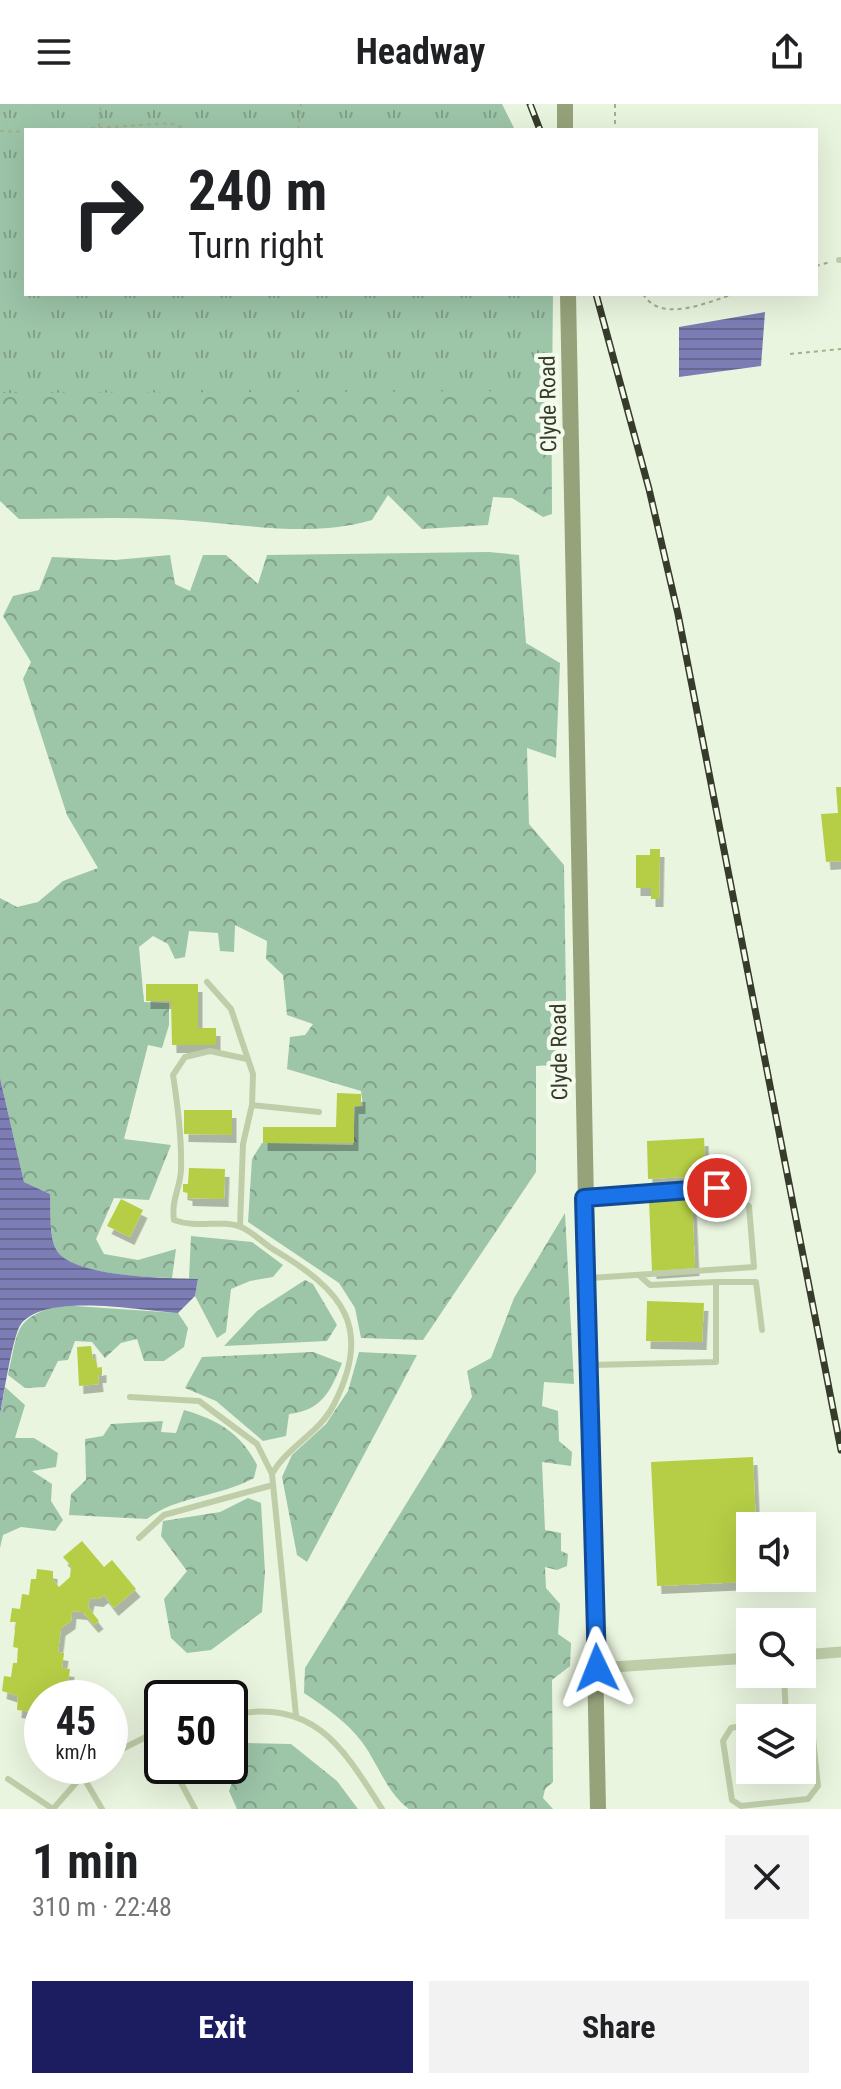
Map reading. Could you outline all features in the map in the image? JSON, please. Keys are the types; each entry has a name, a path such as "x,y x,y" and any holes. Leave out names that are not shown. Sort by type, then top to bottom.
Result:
{"main road":[{"path":"565,104 565,128"},
{"name":"Clyde Road","path":"568,296 598,1809"}],"street":[{"path":"816,1654 841,1652"},
{"path":"597,1668 736,1659"}],"lane":[{"path":"207,982 231,1009 253,1074 252,1105 243,1144 240,1226"},
{"path":"247,1059 210,1051 185,1057 173,1075 181,1137 181,1175 171,1203 174,1220 189,1226 240,1226 321,1279 338,1298 348,1321 350,1350 344,1382 331,1410 282,1455 272,1474"},
{"path":"252,1105 319,1112"},
{"path":"584,1198 717,1188 749,1206 754,1267 586,1278"},
{"path":"640,1276 650,1285 756,1282 762,1330"},
{"path":"589,1365 716,1362 716,1282"},
{"path":"130,1397 199,1401 257,1444 272,1474 296,1715"},
{"path":"139,1538 164,1515 273,1485"},
{"path":"248,1711 259,1709 296,1715 343,1749 382,1809"},
{"path":"736,1727 731,1728 723,1741 732,1800 741,1806 808,1799 818,1786 816,1767"},
{"path":"8,1779 53,1809 74,1784"},
{"path":"87,1784 102,1809"},
{"path":"182,1784 195,1809"}],"path":[{"path":"101,104 99,128 170,123 184,128"},
{"path":"298,128 301,104"},
{"path":"615,104 615,128"},
{"path":"0,131 24,132"},
{"path":"818,266 840,260"},
{"path":"645,296 653,306 671,310 726,296"},
{"path":"790,354 841,349"}],"green space":[{"path":"0,104 24,128 24,296 551,318 552,514 543,517 512,498 493,497 488,525 422,529 388,495 372,520 321,529 294,529 144,518 19,519 0,501"},
{"path":"0,104 502,104 514,128 24,128 24,296 553,296 552,391 0,393"},
{"path":"489,552 519,555 526,643 560,663 556,758 527,748 529,824 564,865 567,1064 536,1066 536,1172 423,1340 361,1338 355,1308 339,1283 248,1222 252,1159 262,1143 353,1145 355,1107 363,1106 361,1091 287,1069 290,1037 305,1035 313,1024 287,1015 283,975 266,959 267,941 235,925 234,952 220,951 218,933 189,931 185,957 175,959 168,944 153,936 139,947 144,1002 169,1003 169,1025 162,1048 148,1045 124,1139 171,1145 149,1200 114,1198 96,1239 104,1254 138,1260 176,1249 172,1278 93,1270 65,1259 57,1251 53,1238 50,1194 24,1182 0,1078 0,898 17,907 38,902 63,881 98,868 67,815 23,679 31,662 3,616 13,596 39,590 52,557 115,560 170,555 175,584 190,591 203,555 226,555 258,584 267,555"},
{"path":"565,1213 574,1384 544,1382 542,1406 558,1411 559,1441 572,1452 571,1466 542,1462 545,1530 561,1533 561,1551 568,1554 567,1566 557,1570 545,1567 546,1588 560,1604 558,1634 571,1643 570,1666 552,1680 553,1782 545,1789 543,1798 553,1809 409,1809 394,1795 356,1734 304,1693 305,1668 472,1397 467,1371 491,1358 514,1298"},
{"path":"191,1236 252,1242 283,1265 273,1277 250,1281 231,1289 226,1332 217,1338 195,1296 198,1279 189,1279"},
{"path":"305,1280 313,1284 337,1325 327,1341 224,1346 257,1311"},
{"path":"60,1305 178,1313 188,1328 184,1347 164,1361 144,1361 137,1339 121,1343 105,1358 92,1342 75,1341 68,1360 58,1361 45,1387 25,1388 8,1375 20,1329 33,1316"},
{"path":"313,1352 342,1363 334,1382 317,1404 289,1414 286,1436 263,1441 216,1401 185,1388 202,1357"},
{"path":"359,1352 417,1355 307,1562 297,1555 282,1477 292,1455 326,1424 348,1391"},
{"path":"5,1387 25,1405 15,1438 34,1438 58,1453 56,1467 32,1471 52,1484 51,1501 63,1520 55,1531 21,1527 3,1535 0,1548 0,1415"},
{"path":"184,1410 218,1423 236,1436 257,1465 254,1478 171,1506 147,1519 69,1515 71,1494 86,1480 85,1439 103,1436 111,1424 163,1421 161,1432 176,1433"},
{"path":"248,1498 261,1503 265,1572 262,1612 211,1650 187,1653 171,1638 164,1599 187,1571 161,1536 163,1521 220,1512"},
{"path":"248,1743 291,1744 337,1781 358,1809 237,1809 229,1791 231,1784 248,1784"}],"water":[{"path":"765,312 761,366 679,377 679,327"},
{"path":"0,1078 24,1182 50,1194 52,1237 56,1249 65,1259 100,1271 144,1277 198,1279 195,1296 178,1313 72,1306 34,1314 18,1330 0,1415"}],"building":[{"path":"836,787 841,787 841,861 826,862 821,814 838,813"},
{"path":"650,849 660,849 659,899 651,899 651,888 636,888 636,855 650,855"},
{"path":"146,984 198,984 198,1028 216,1028 216,1045 172,1045 171,1001 146,1001"},
{"path":"337,1093 361,1094 361,1106 354,1106 354,1143 263,1143 263,1127 336,1127"},
{"path":"184,1110 232,1110 232,1135 184,1134"},
{"path":"704,1138 706,1176 648,1179 647,1141"},
{"path":"189,1168 225,1169 224,1199 188,1198 188,1193 183,1192 183,1184 188,1184"},
{"path":"692,1198 695,1268 652,1271 649,1201"},
{"path":"121,1199 143,1210 130,1237 107,1226"},
{"path":"647,1301 704,1303 702,1342 646,1341"},
{"path":"91,1346 93,1360 96,1359 97,1368 102,1367 102,1375 98,1375 99,1384 79,1386 77,1347"},
{"path":"753,1457 755,1512 736,1512 736,1582 657,1586 651,1462"},
{"path":"82,1541 104,1567 112,1560 136,1589 114,1608 104,1595 99,1599 90,1598 88,1607 99,1621 94,1625 83,1612 72,1611 71,1621 61,1628 58,1652 64,1653 62,1668 70,1669 69,1680 24,1680 24,1711 17,1710 18,1696 2,1691 4,1676 11,1677 13,1663 17,1663 18,1648 13,1647 16,1622 10,1622 12,1608 20,1609 22,1594 29,1595 31,1579 36,1579 37,1569 53,1571 53,1580 59,1587 70,1577 71,1566 63,1557"}],"railway":[{"path":"530,104 539,128"},
{"path":"597,296 649,489 678,614 841,1450"}],"route":[{"path":"597,1668 584,1198 717,1188"}]}
